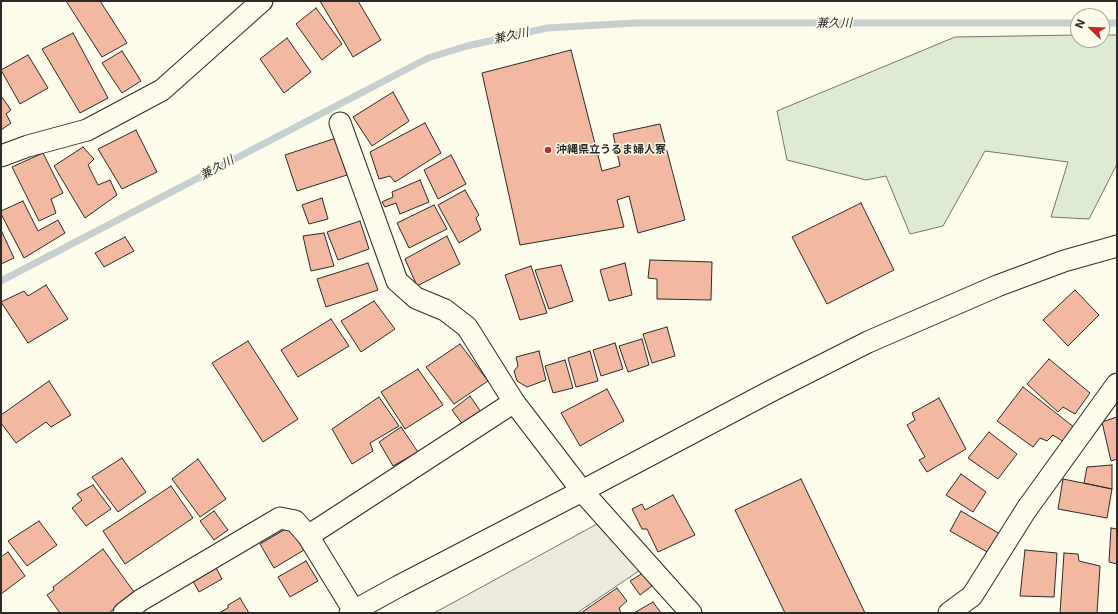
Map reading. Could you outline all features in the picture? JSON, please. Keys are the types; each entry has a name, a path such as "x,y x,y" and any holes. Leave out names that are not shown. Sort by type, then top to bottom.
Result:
{"street":[{"path":"1,156 28,146 87,130 162,90 262,1"},
{"path":"340,123 397,282 416,298 445,310 467,327 514,402 582,491 691,613"},
{"path":"124,613 141,600 280,518 295,521 308,536 352,612 773,390 868,342 997,286 1064,261 1117,246"},
{"path":"949,613 972,596 1026,510 1117,384"},
{"path":"308,536 514,402"}],"green space":[{"path":"1070,35 1070,48 1110,48 1110,35 1117,35 1117,164 1089,219 1051,217 1068,162 985,151 943,226 910,234 886,176 866,180 787,160 777,111 955,37"}],"shaded area":[{"path":"597,524 640,570 577,613 434,613"}],"building":[{"path":"66,1 100,1 127,43 102,57"},
{"path":"320,1 358,1 381,40 353,57"},
{"path":"316,8 342,44 322,60 296,24"},
{"path":"73,33 108,98 80,113 42,49"},
{"path":"287,38 311,72 284,93 260,59"},
{"name":"沖縄県立うるま婦人寮","path":"571,50 602,171 620,166 613,134 660,124 685,220 638,233 629,196 617,200 624,227 520,245 482,73"},
{"path":"122,51 141,81 122,93 102,63"},
{"path":"28,55 48,88 20,104 1,70"},
{"path":"393,92 409,121 372,146 353,117"},
{"path":"1,96 11,110 6,114 11,123 1,130"},
{"path":"425,123 441,153 395,182 390,176 379,179 370,152"},
{"path":"136,130 157,172 122,189 98,149"},
{"path":"336,138 347,175 297,191 285,155"},
{"path":"83,147 94,159 88,165 98,185 110,180 117,195 85,218 54,166"},
{"path":"43,153 63,193 51,199 56,213 39,221 12,167"},
{"path":"451,155 466,184 438,199 424,170"},
{"path":"420,180 429,202 400,214 396,203 385,207 382,202 393,197 392,192"},
{"path":"465,190 479,215 476,218 481,230 459,243 438,205"},
{"path":"322,198 328,219 309,224 302,205"},
{"path":"23,201 38,231 58,220 65,233 24,258 1,214 1,211"},
{"path":"861,203 894,270 827,304 792,237"},
{"path":"434,205 447,229 409,248 397,223"},
{"path":"360,221 369,249 338,260 327,232"},
{"path":"1,230 14,258 1,264"},
{"path":"324,233 334,266 311,271 303,236"},
{"path":"447,236 460,264 417,286 405,259"},
{"path":"125,237 134,251 104,267 95,253"},
{"path":"650,260 712,262 711,300 657,299 657,279 648,278"},
{"path":"368,263 378,290 326,307 317,279"},
{"path":"625,263 632,295 609,301 600,270"},
{"path":"561,265 573,301 549,309 535,270"},
{"path":"531,266 547,313 520,320 505,275"},
{"path":"46,285 68,319 28,343 1,302 24,291 28,296"},
{"path":"1075,290 1099,315 1068,346 1043,320"},
{"path":"374,301 395,329 361,352 341,321"},
{"path":"331,319 349,346 298,377 281,350"},
{"path":"667,327 675,356 652,363 643,334"},
{"path":"642,339 649,365 628,372 619,346"},
{"path":"248,341 298,419 263,442 212,363"},
{"path":"615,343 623,369 601,376 593,350"},
{"path":"460,344 488,381 454,404 426,367"},
{"path":"539,351 546,380 527,387 517,381 514,371 518,366 516,357"},
{"path":"590,351 598,381 576,387 568,358"},
{"path":"1049,359 1090,393 1075,414 1063,407 1058,412 1027,384"},
{"path":"565,360 573,388 553,393 545,366"},
{"path":"418,369 443,405 405,429 381,392"},
{"path":"49,381 71,415 51,427 46,422 16,443 1,423 1,415"},
{"path":"1023,387 1075,428 1064,442 1053,435 1047,441 1040,438 1033,447 997,421"},
{"path":"607,389 624,421 580,446 561,413"},
{"path":"470,396 481,412 463,425 452,410"},
{"path":"379,397 399,426 370,443 373,451 352,464 332,429"},
{"path":"939,398 966,449 927,472 919,460 925,457 907,425 915,420 912,413"},
{"path":"1117,417 1117,459 1111,461 1102,422"},
{"path":"401,427 418,452 393,466 379,442"},
{"path":"989,432 1017,454 998,479 968,458"},
{"path":"122,458 146,492 118,512 92,477"},
{"path":"198,459 226,499 200,517 172,479"},
{"path":"1112,465 1112,489 1084,483 1087,467"},
{"path":"961,474 986,492 973,512 946,495"},
{"path":"801,479 865,613 785,613 735,510"},
{"path":"1063,479 1112,489 1107,518 1058,509"},
{"path":"93,485 111,509 86,526 72,508 82,500 77,494"},
{"path":"171,486 193,518 125,564 103,531"},
{"path":"673,495 695,535 658,552 647,529 642,529 632,509 642,504 645,510"},
{"path":"214,511 228,530 214,540 200,521"},
{"path":"961,511 1000,534 989,553 950,531"},
{"path":"39,521 57,545 27,566 8,541"},
{"path":"289,527 304,550 274,568 260,544"},
{"path":"1111,528 1117,529 1117,564 1109,562"},
{"path":"103,549 134,592 109,613 60,613 47,595 54,590 53,587"},
{"path":"1025,550 1057,553 1054,597 1020,596"},
{"path":"8,552 25,576 1,594 1,557"},
{"path":"1064,553 1078,554 1079,561 1100,566 1097,613 1060,613"},
{"path":"212,560 222,579 199,592 189,574"},
{"path":"306,561 318,581 290,597 278,577"},
{"path":"643,573 652,586 640,595 630,581"},
{"path":"617,588 627,601 619,608 621,613 581,613"},
{"path":"240,598 249,613 219,613 228,608 228,605"},
{"path":"653,602 661,613 634,613"}],"waterway":[{"name":"兼久川","path":"1,281 428,58 467,46 547,28 635,23 1070,23"},
{"name":"兼久川","path":"1110,23 1117,23"}],"place":[{"name":"沖縄県立うるま婦人寮","path":"548,150"}]}
